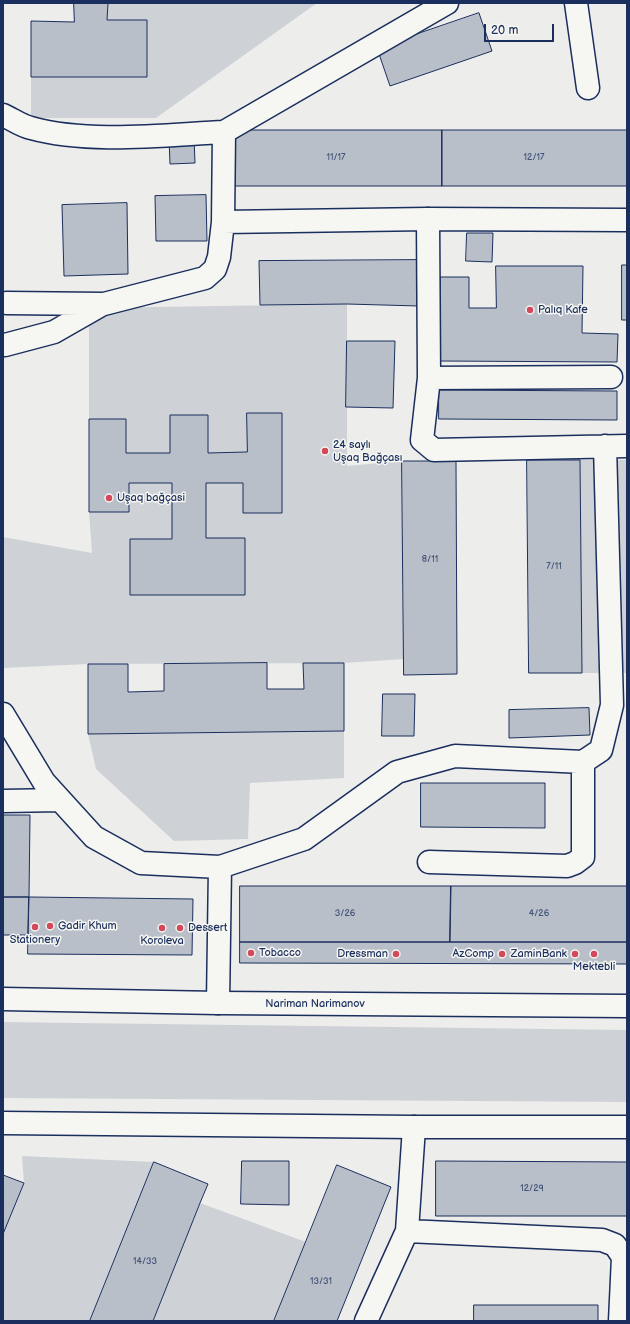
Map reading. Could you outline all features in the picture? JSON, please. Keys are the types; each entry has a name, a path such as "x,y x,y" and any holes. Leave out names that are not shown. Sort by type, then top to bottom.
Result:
{"main road":[{"path":"3,115 29,128 74,136 125,136 224,132 447,3"},
{"path":"576,3 588,88"},
{"path":"5,345 54,332 104,304 205,278 215,269 219,258 223,222 224,132"},
{"path":"223,222 428,219 627,220"},
{"path":"428,219 429,378 422,440 434,450 627,446"},
{"path":"6,303 104,304"},
{"path":"429,378 611,377"},
{"path":"3,714 44,782 94,837 141,863 220,867 304,839 397,772 455,756 583,762 601,750 612,705 605,446"},
{"path":"429,862 567,866 575,863 583,857 583,762"},
{"path":"3,801 60,800"},
{"path":"218,1003 220,867"},
{"name":"Nariman Narimanov","path":"3,999 218,1003 627,1006"},
{"path":"3,1123 414,1127 627,1127"},
{"path":"366,1321 406,1231 414,1127"},
{"path":"406,1231 602,1240 615,1244 623,1257 620,1321"}],"shaded area":[{"path":"108,3 317,3 156,118 31,118 31,77 147,77 147,21 107,20"},
{"path":"347,304 347,466 402,461 404,659 344,663 88,664 3,668 3,537 92,553 89,512 129,483 172,483 172,539 130,539 130,595 245,595 245,538 206,538 206,483 243,483 243,513 282,513 282,413 247,413 247,452 208,453 208,416 170,453 126,453 126,419 89,419 89,308"},
{"path":"580,460 627,460 627,673 582,673"},
{"path":"344,731 344,778 250,783 248,839 174,841 96,769 88,734"},
{"path":"3,1022 627,1030 627,1102 3,1098"},
{"path":"22,1156 154,1162 90,1321 3,1321 3,1234 24,1183"},
{"path":"200,1203 306,1242 274,1321 153,1321"}],"building":[{"path":"74,3 108,3 107,20 147,20 147,77 31,77 31,21 74,22"},
{"path":"479,13 492,51 390,86 377,48"},
{"path":"231,130 442,130 442,186 231,186"},
{"path":"442,130 627,130 627,186 442,186"},
{"path":"194,138 195,163 170,164 169,139"},
{"path":"206,195 207,241 156,241 155,196"},
{"path":"127,203 128,274 64,276 62,205"},
{"path":"467,233 493,233 492,262 466,261"},
{"path":"420,260 419,306 347,304 260,305 259,261"},
{"path":"622,265 627,265 627,320 622,320"},
{"path":"496,266 583,266 582,333 618,334 617,362 439,361 440,277 469,277 469,308 496,308"},
{"path":"347,341 395,341 393,408 346,407"},
{"path":"439,390 617,391 617,420 439,419"},
{"name":"Uşaq bağçasi","path":"247,413 282,413 282,513 243,513 243,483 206,483 206,538 245,538 245,595 130,595 130,539 172,539 172,483 129,483 129,512 89,512 89,419 126,419 126,453 170,453 170,415 208,415 208,453 247,452"},
{"path":"527,460 580,460 582,673 529,673"},
{"path":"402,461 456,461 457,674 404,675"},
{"path":"267,663 267,689 304,689 303,663 344,663 344,731 88,734 88,664 128,664 128,692 164,691 164,664"},
{"path":"383,694 415,694 414,736 382,736"},
{"path":"589,708 590,735 509,738 509,710"},
{"path":"421,783 545,783 545,828 421,827"},
{"path":"3,815 30,815 29,897 3,897"},
{"path":"240,886 451,886 450,942 240,942"},
{"path":"451,886 627,886 627,942 450,942"},
{"path":"3,897 29,897 28,935 3,935"},
{"path":"29,897 193,899 192,955 28,954"},
{"path":"240,942 627,942 627,964 240,963"},
{"path":"242,1161 289,1161 289,1205 241,1204"},
{"path":"436,1161 627,1162 627,1216 436,1216"},
{"path":"154,1162 208,1184 153,1321 90,1321"},
{"path":"337,1165 391,1187 337,1321 274,1321"},
{"path":"3,1175 24,1183 3,1234"},
{"path":"474,1305 598,1305 598,1321 474,1321"}],"place":[{"name":"Palıq Kafe","path":"530,310"},
{"name":"24 saylı Uşaq Bağçası","path":"325,451"},
{"name":"Uşaq bağçasi","path":"109,498"},
{"name":"Gadir Khum","path":"50,926"},
{"name":"Stationery","path":"35,927"},
{"name":"Koroleva","path":"162,928"},
{"name":"Dessert","path":"180,928"},
{"name":"Tobacco","path":"251,953"},
{"name":"Dressman","path":"396,954"},
{"name":"AzComp","path":"502,954"},
{"name":"ZaminBank","path":"575,954"},
{"name":"Mektebli","path":"594,954"}]}
